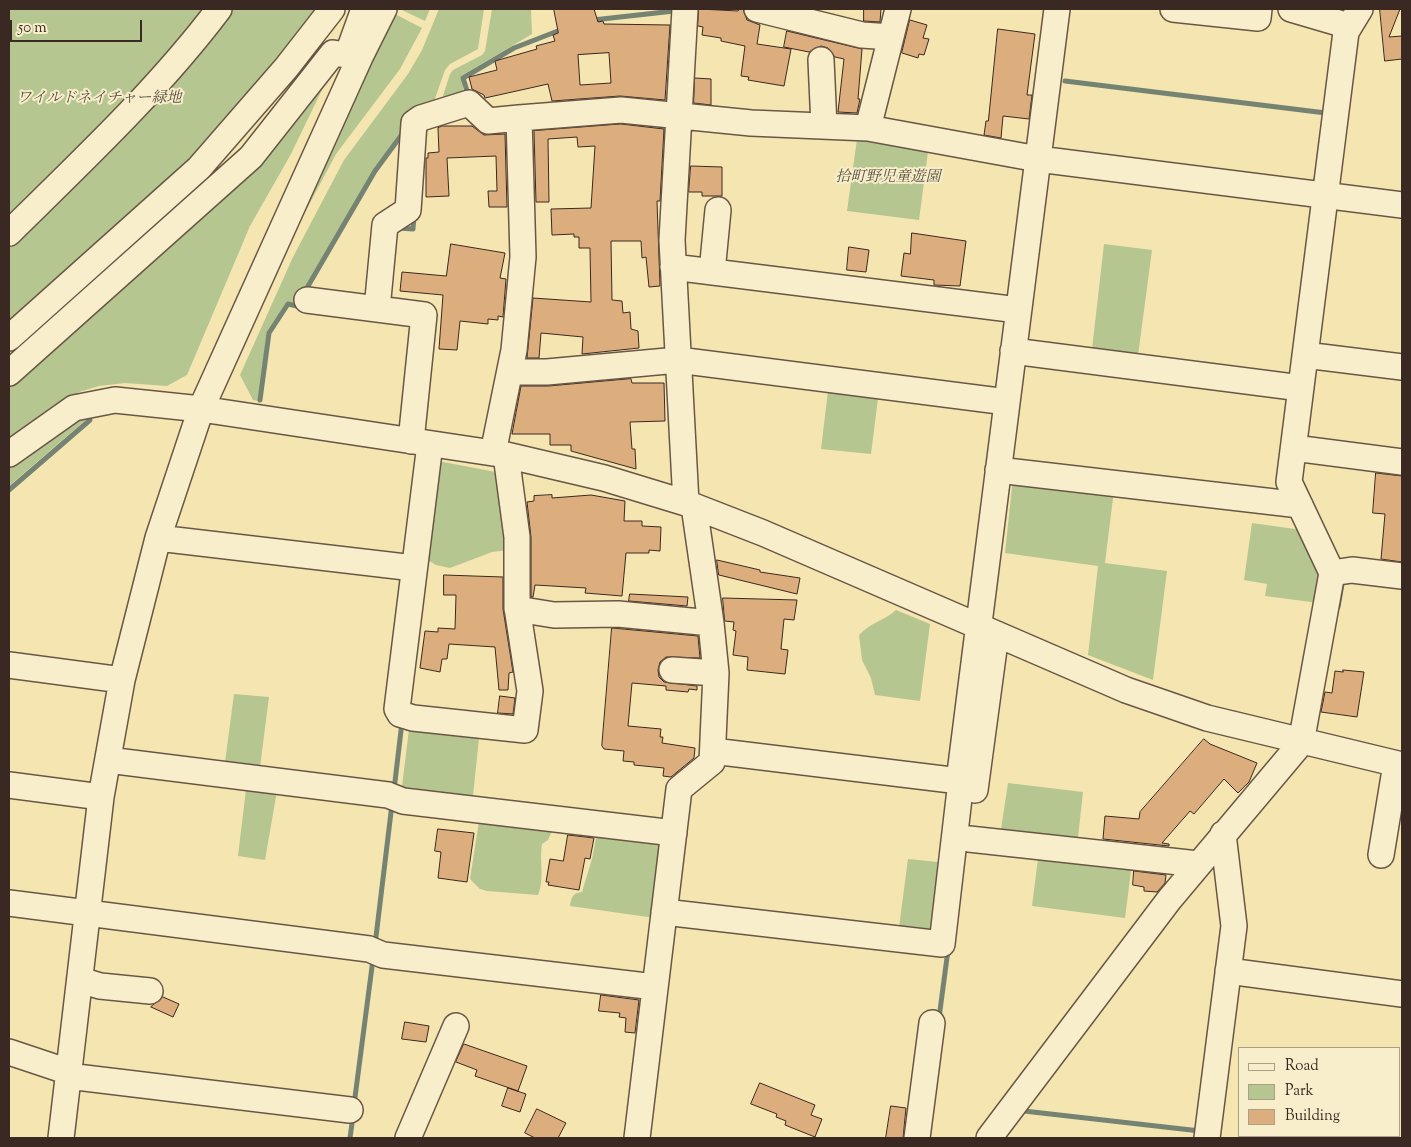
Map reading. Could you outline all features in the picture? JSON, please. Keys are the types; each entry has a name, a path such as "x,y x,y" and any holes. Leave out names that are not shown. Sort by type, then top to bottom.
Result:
{"street":[{"path":"9,233 124,119 195,41 219,9"},
{"path":"9,338 199,168 286,68 332,9"},
{"path":"354,56 364,9"},
{"path":"61,1138 101,797 122,680 158,538 201,409 354,56 384,9"},
{"path":"637,1138 679,789 712,762 713,751 716,673 711,623 690,504 678,360 673,267 672,240 685,9"},
{"path":"756,9 862,35 891,37"},
{"path":"868,128 898,9"},
{"path":"664,912 942,944 987,630 998,470 1057,9"},
{"path":"1173,9 1258,18 1258,9"},
{"path":"989,1138 1198,864 1301,743 1332,573 1289,482 1346,32 1354,17 1291,9"},
{"path":"9,372 251,157 333,52 354,56"},
{"path":"820,60 824,126"},
{"path":"377,309 385,225 408,210 414,124 421,118 469,103 488,120 621,110 750,124 868,128 1038,159 1402,205"},
{"path":"307,300 424,315 414,568 397,709 400,714 413,718 525,730 530,691 517,609 517,537 500,454 514,350 523,257 519,118"},
{"path":"712,272 718,210"},
{"path":"673,267 1018,310"},
{"path":"1013,351 1301,388"},
{"path":"1305,355 1402,367"},
{"path":"510,372 547,372 678,360 1007,402"},
{"path":"9,454 74,408 115,400 142,401 500,454 604,478 690,504 1126,690 1207,718 1301,743 1399,765 1381,855"},
{"path":"1294,448 1402,462"},
{"path":"998,470 1300,505"},
{"path":"158,538 414,568"},
{"path":"1332,573 1352,570 1402,576"},
{"path":"517,609 554,615 618,614 711,623"},
{"path":"9,665 122,680"},
{"path":"672,670 716,673"},
{"path":"713,751 965,782"},
{"path":"108,760 388,795 403,801 674,833"},
{"path":"962,893 969,838 965,782"},
{"path":"9,785 101,797"},
{"path":"1207,1138 1234,926 1223,834"},
{"path":"969,838 1198,864"},
{"path":"9,903 369,949 383,955 655,987"},
{"path":"1228,971 1402,994"},
{"path":"80,980 100,986 150,991"},
{"path":"917,1138 932,1023"},
{"path":"408,1138 456,1026"},
{"path":"9,1052 68,1074 350,1110"}],"green space":[{"name":"ワイルドネイチャー緑地","path":"9,9 327,9 194,167 9,331"},
{"path":"400,9 430,9 425,21"},
{"path":"439,9 484,9 478,49 450,64 445,70 431,110 409,123 374,170 296,303 287,302 267,333 258,401 253,400 240,375 293,257 344,160 408,74 422,50"},
{"path":"492,9 531,9 532,34 461,76 465,97 442,99 453,70 482,55 485,51"},
{"path":"393,13 422,28 400,69 336,154 285,250"},
{"path":"332,69 291,154 250,226 187,375 167,386 125,383 99,386 79,392 9,442 9,387 66,337"},
{"name":"拾町野児童遊園","path":"858,132 929,144 919,220 847,211"},
{"path":"1104,244 1152,250 1137,363 1091,358"},
{"path":"829,383 879,390 871,454 821,449"},
{"path":"96,411 9,486 9,464 57,429"},
{"path":"438,461 501,473 509,550 492,552 450,568 436,565 426,559"},
{"path":"1013,478 1114,490 1105,563 1167,571 1153,680 1088,655 1098,566 1005,553"},
{"path":"1252,523 1302,530 1325,575 1319,603 1265,596 1267,584 1244,580"},
{"path":"896,610 930,624 920,701 875,695 871,678 862,660 859,635 868,627"},
{"path":"234,694 269,697 259,775 224,770"},
{"path":"410,721 480,729 472,805 401,795"},
{"path":"247,781 278,785 265,860 238,856"},
{"path":"1008,783 1083,792 1077,846 1000,836"},
{"path":"480,815 552,831 548,840 542,844 542,876 538,895 487,891 480,889 470,879"},
{"path":"597,833 665,841 655,918 570,906 573,896 576,893 582,892 592,859"},
{"path":"1039,851 1132,863 1125,918 1032,906"},
{"path":"908,859 948,863 938,940 898,935"}],"building":[{"path":"554,9 594,9 598,22 603,21 604,24 670,25 665,100 620,96 552,101 548,84 485,98 484,95 472,89 469,77 497,70 495,61 537,49 536,46 555,41 553,35 558,33","holes":["609,53 611,83 580,85 578,55"]},
{"path":"699,9 738,11 743,9 747,20 760,25 757,44 791,49 784,86 748,80 749,77 741,76 745,46 721,41 721,38 702,35 703,27 698,26"},
{"path":"864,9 881,9 880,22 864,21"},
{"path":"1380,9 1400,9 1389,37 1402,36 1402,59 1385,61"},
{"path":"910,20 927,25 923,38 929,39 924,55 919,54 918,58 902,53"},
{"path":"998,29 1035,34 1027,95 1032,95 1029,119 1003,116 1001,138 984,135 986,121 988,121"},
{"path":"787,31 862,49 858,99 860,99 857,113 838,112 844,59 835,57 828,48 821,46 809,52 784,47"},
{"path":"695,78 711,79 711,105 694,103"},
{"path":"621,124 664,129 660,201 657,201 660,286 649,287 646,257 642,258 641,241 611,241 612,300 622,301 623,313 630,312 631,329 638,331 639,348 582,354 583,337 541,333 539,358 527,358 533,298 591,302 590,248 579,248 579,237 574,237 574,234 552,235 551,209 591,208 595,146 578,147 577,137 548,139 549,202 536,202 534,131"},
{"path":"443,126 472,126 484,135 505,134 507,207 489,207 488,191 497,191 496,156 447,158 449,196 426,197 426,158 428,158 428,153 439,152 438,128"},
{"path":"691,166 722,167 722,196 702,196 702,192 689,192"},
{"path":"912,233 966,241 960,286 934,285 934,280 901,276 904,253 910,254"},
{"path":"451,244 505,253 500,278 506,279 503,317 498,316 498,320 488,319 488,324 460,321 457,350 439,349 443,295 400,291 402,272 446,276"},
{"path":"849,247 869,250 866,272 847,270"},
{"path":"631,379 632,383 664,383 665,421 630,422 632,449 635,449 636,469 571,451 571,445 550,445 550,434 512,434 521,386 548,386"},
{"path":"1376,473 1402,476 1402,562 1381,559 1385,514 1373,513"},
{"path":"552,495 552,498 591,495 625,501 624,521 642,521 642,526 661,527 660,551 649,550 649,553 626,553 622,596 585,593 586,588 535,585 533,597 531,597 531,537 527,502 534,501 534,496"},
{"path":"717,560 760,570 760,572 800,578 797,594 719,575"},
{"path":"444,575 503,577 503,609 513,672 509,673 508,690 499,690 495,647 449,644 447,659 442,659 440,672 420,668 425,631 438,632 438,628 455,629 456,595 444,595"},
{"path":"630,594 688,597 687,606 629,601"},
{"path":"723,598 797,600 794,620 784,619 781,649 788,650 785,674 747,670 748,657 733,655 736,631 733,630 734,622 725,621"},
{"path":"612,628 698,636 700,658 666,657 660,662 658,670 659,677 664,682 697,686 697,690 689,689 688,692 666,690 666,686 632,683 628,726 661,729 660,737 663,737 662,743 695,748 694,758 671,777 663,776 664,768 634,765 634,762 623,761 624,751 604,749 602,746"},
{"path":"1343,670 1364,672 1357,717 1321,712 1325,692 1332,693 1335,671 1343,672"},
{"path":"500,696 515,698 513,714 498,713"},
{"path":"1204,739 1210,744 1257,763 1249,782 1238,793 1224,779 1194,814 1190,811 1162,843 1169,844 1169,846 1103,839 1105,816 1139,819 1140,812"},
{"path":"438,829 474,833 467,882 438,878 441,852 435,851"},
{"path":"568,835 594,838 590,859 585,858 579,890 548,885 549,882 546,882 550,859 563,861"},
{"path":"1134,871 1166,875 1165,883 1157,892 1144,891 1144,887 1133,885"},
{"path":"601,995 639,1000 635,1033 625,1032 626,1018 619,1017 620,1013 599,1011"},
{"path":"163,997 179,1004 173,1017 151,1007"},
{"path":"405,1022 429,1026 426,1042 402,1039"},
{"path":"464,1044 527,1066 518,1091 475,1076 477,1070 456,1062"},
{"path":"760,1083 815,1105 811,1115 822,1119 815,1137 785,1125 786,1121 776,1117 777,1114 751,1104"},
{"path":"508,1088 526,1094 520,1112 502,1106"},
{"path":"891,1106 906,1108 903,1138 886,1138"},
{"path":"537,1109 566,1123 558,1138 535,1138 525,1133"}],"waterway":[{"path":"593,20 674,11"},
{"path":"469,97 463,78 514,48 563,29"},
{"path":"1065,81 1326,113"},
{"path":"304,293 375,171 403,133"},
{"path":"397,228 413,229 414,215"},
{"path":"260,400 269,333 288,304 297,306 300,301"},
{"path":"9,490 90,420"},
{"path":"1338,607 1343,578"},
{"path":"394,790 402,722"},
{"path":"375,945 392,804"},
{"path":"939,1018 948,950"},
{"path":"354,1105 373,959"},
{"path":"1024,1111 1200,1131"},
{"path":"350,1138 353,1116"}]}
